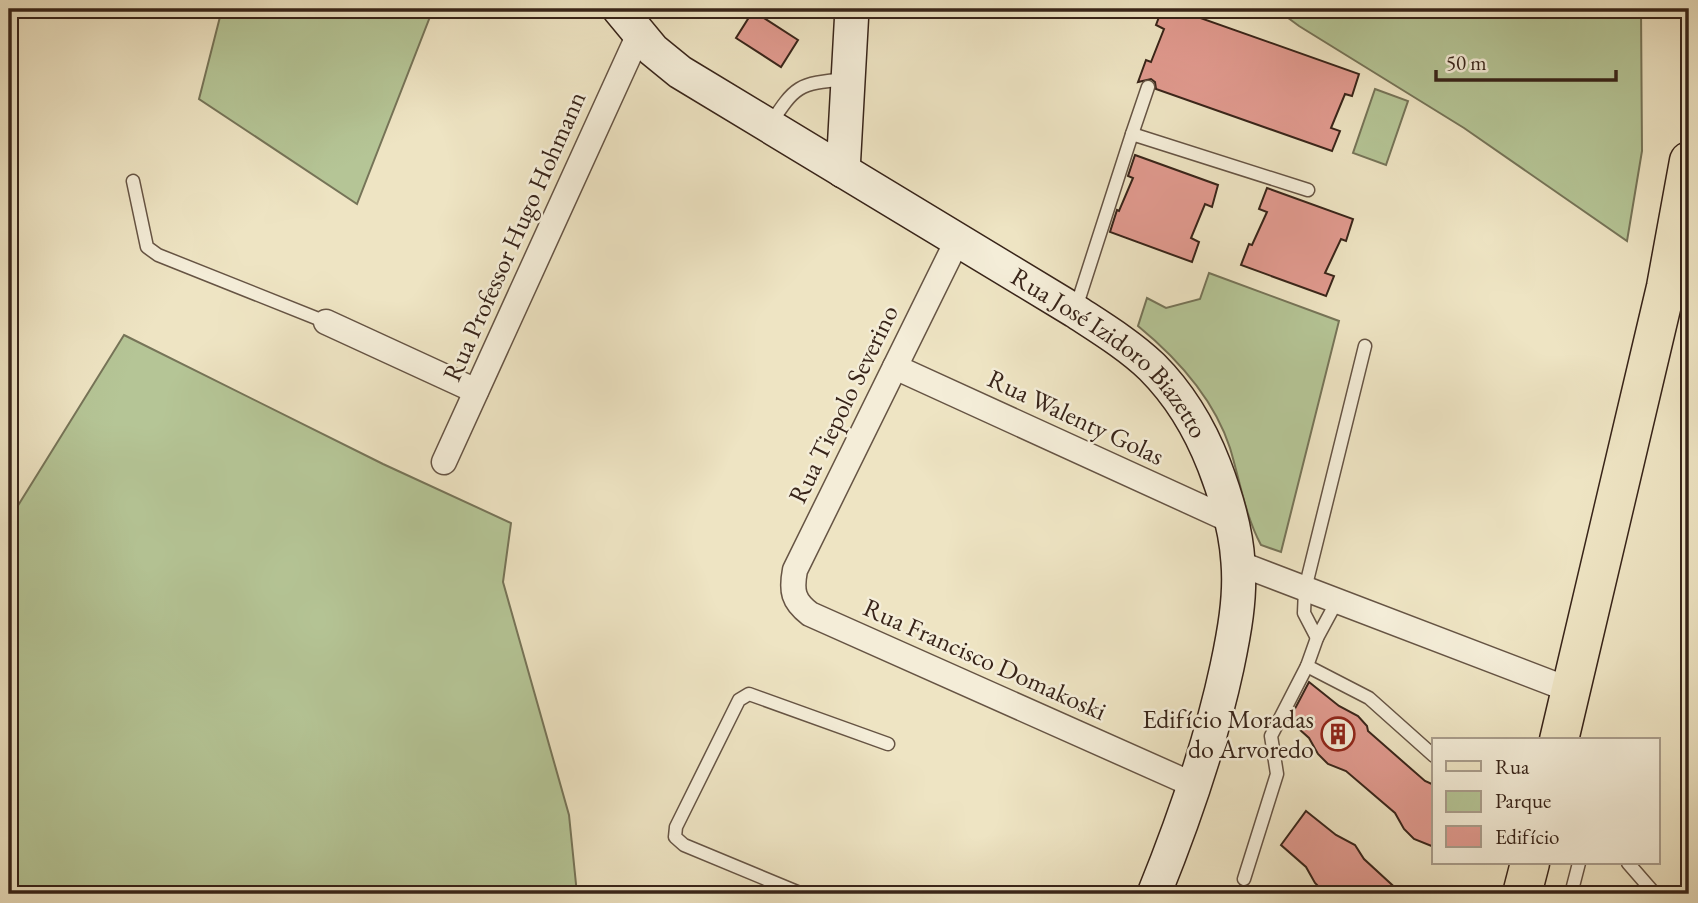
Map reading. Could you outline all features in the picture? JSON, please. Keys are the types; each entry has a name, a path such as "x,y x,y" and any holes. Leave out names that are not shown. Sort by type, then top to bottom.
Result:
{"main road":[{"path":"1559,738 1677,289 1689,161"}],"street":[{"name":"Rua José Izidoro Biazetto","path":"618,9 653,50 674,68 1075,311 1125,345 1152,368 1181,402 1204,440 1232,521 1238,563 1237,606 1230,652 1210,741 1196,786 1154,894"},
{"path":"843,172 852,9"},
{"name":"Rua Professor Hugo Hohmann","path":"444,462 639,34"},
{"name":"Rua Tiepolo Severino","path":"793,596 795,570 957,241"},
{"path":"326,322 476,391"},
{"name":"Rua Walenty Golas","path":"895,367 1232,521"},
{"path":"1238,563 1570,690"},
{"name":"Rua Francisco Domakoski","path":"793,596 800,607 810,614 1196,786"}],"lane":[{"path":"769,127 789,97 808,83 849,79"},
{"path":"1075,311 1148,87"},
{"path":"1132,134 1308,190"},
{"path":"133,181 147,247 158,255 326,322"},
{"path":"1317,638 1304,613 1305,589 1365,346"},
{"path":"1244,879 1278,774 1271,736 1337,601"},
{"path":"1307,666 1369,698 1432,754"},
{"path":"802,894 684,845 675,837 676,827 739,701 749,694 888,744"},
{"path":"1571,894 1579,864"},
{"path":"1629,864 1655,894"}],"green space":[{"path":"222,9 433,9 357,204 199,99"},
{"path":"1276,9 1641,9 1642,151 1627,241 1464,128"},
{"path":"1375,89 1408,101 1386,165 1353,153"},
{"path":"1209,273 1339,321 1281,552 1261,545 1255,534 1230,448 1204,396 1167,352 1138,326 1147,298 1166,308 1200,299"},
{"path":"124,335 383,464 511,523 503,582 569,815 577,894 9,894 9,520"}],"building":[{"path":"1162,9 1175,9 1359,74 1352,96 1345,94 1331,128 1340,131 1332,151 1156,89 1155,82 1151,79 1138,82 1146,60 1151,62 1164,29 1156,25"},
{"path":"753,11 798,40 781,67 736,38"},
{"path":"1135,155 1218,185 1212,207 1205,204 1191,238 1199,242 1192,262 1110,232 1117,210 1119,211 1133,178 1128,176"},
{"path":"1267,188 1353,219 1346,241 1341,239 1325,273 1334,276 1326,296 1241,265 1267,212 1259,209"},
{"name":"Edifício Moradas do Arvoredo","path":"1309,682 1339,706 1358,716 1368,731 1432,784 1432,846 1414,839 1404,829 1395,813 1346,771 1328,764 1318,754 1309,738 1289,720"},
{"name":"Edifício Moradas do Arvoredo","path":"1306,811 1336,835 1355,845 1364,859 1402,894 1325,893 1315,883 1306,867 1281,845"}],"place":[{"name":"Edifício Moradas do Arvoredo","path":"1338,734"}]}
